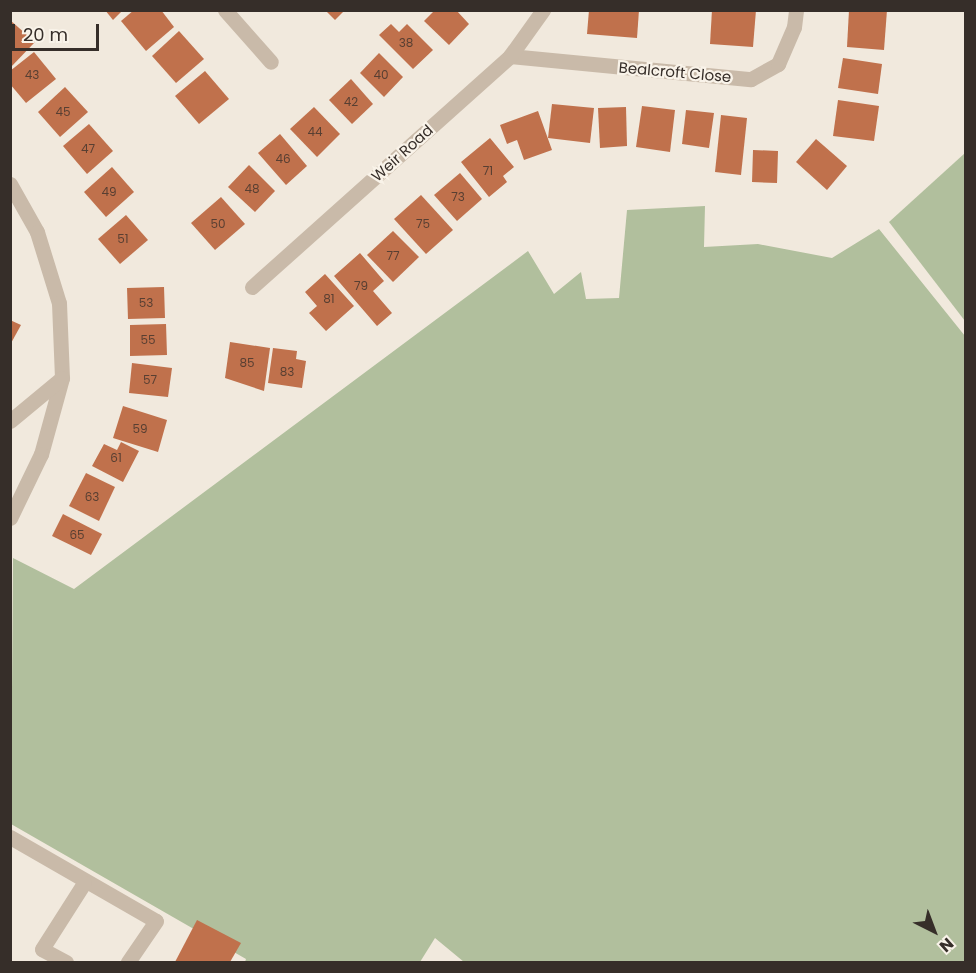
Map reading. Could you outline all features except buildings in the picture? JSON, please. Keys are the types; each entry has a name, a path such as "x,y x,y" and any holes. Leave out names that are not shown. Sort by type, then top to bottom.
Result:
{"street":[{"path":"225,10 271,62"},
{"name":"Weir Road","path":"252,287 510,56 543,10"},
{"name":"Bealcroft Close","path":"510,56 751,79 778,64 794,27 795,10"},
{"path":"10,184 37,232 59,303 62,378 41,454 10,518"},
{"path":"10,421 62,378"},
{"path":"10,837 84,882 156,921 128,963"},
{"path":"66,963 42,949 84,882"}],"green space":[{"path":"965,153 965,321 889,222"},
{"path":"705,206 704,247 758,244 832,258 879,229 965,336 965,962 464,962 435,938 420,962 245,962 246,959 11,824 13,558 74,589 528,251 554,294 581,272 586,299 619,298 627,210"}]}
